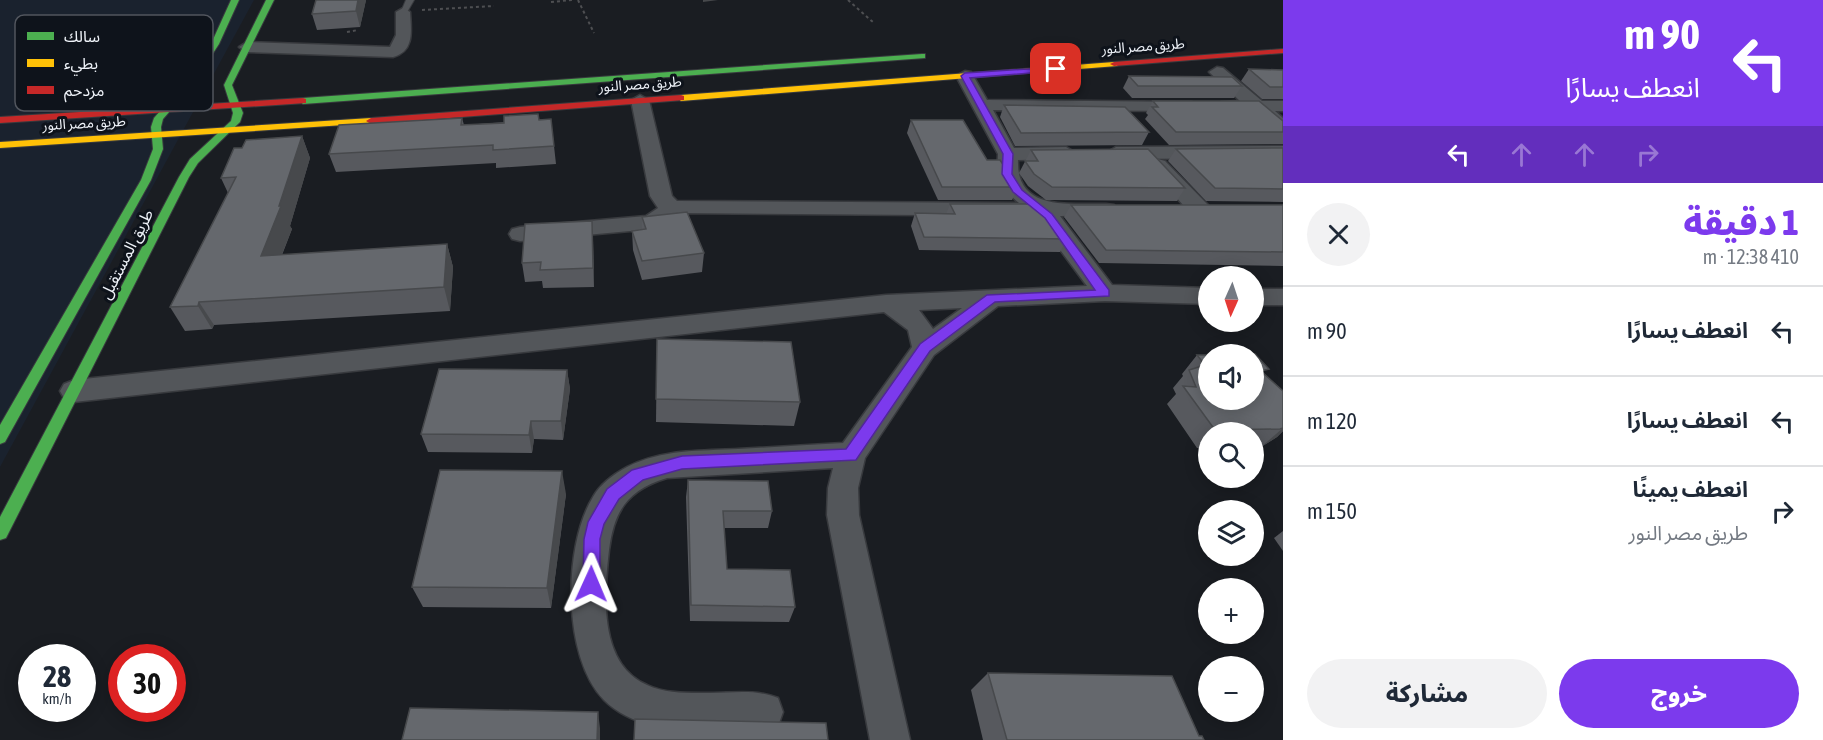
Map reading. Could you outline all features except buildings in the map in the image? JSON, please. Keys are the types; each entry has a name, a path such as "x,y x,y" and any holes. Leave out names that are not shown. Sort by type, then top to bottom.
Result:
{"street":[{"name":"طريق المستقبل","path":"213,47 235,0"},
{"name":"طريق المستقبل","path":"0,533 184,177 194,161 235,122 238,113 228,85 270,0"},
{"path":"247,47 393,52 401,48 404,43 407,6"},
{"name":"طريق مصر النور","path":"0,145 391,120 1283,51"},
{"name":"طريق مصر النور","path":"213,107 940,54"},
{"path":"213,72 235,70"},
{"path":"1217,72 1283,128"},
{"path":"965,76 1008,154 1007,174 1018,192 1048,216 1105,293"},
{"path":"391,120 394,95"},
{"path":"640,100 661,196 665,203 674,207 1132,210"},
{"path":"982,105 1283,106"},
{"path":"1120,106 1134,122"},
{"name":"طريق مصر النور","path":"0,120 150,111"},
{"name":"طريق المستقبل","path":"0,438 141,175 158,149 156,127 159,118 166,111"},
{"path":"15,144 34,118"},
{"path":"91,139 116,152"},
{"path":"1008,154 1095,153 1153,148 1283,152"},
{"path":"1153,148 1200,210"},
{"path":"141,175 184,177"},
{"path":"520,234 651,222 674,207"},
{"path":"1166,210 1224,210"},
{"path":"74,391 886,303 1105,293 1198,296"},
{"path":"1264,297 1283,297"},
{"path":"890,740 843,515 843,488 851,455 925,348 992,298"},
{"path":"886,303 915,320 925,338 925,348"},
{"path":"764,712 663,711 630,697 617,685 598,658 591,629 592,539 596,522 608,501 625,483 638,475 667,465 851,455"}],"path":[{"path":"477,0 479,5"},
{"path":"551,2 572,0"},
{"path":"578,0 594,33"},
{"path":"848,0 874,23"},
{"path":"407,6 494,6"}],"shaded area":[{"path":"0,0 254,0 213,75 213,15 15,15 15,111 194,111 0,467"}],"traffic: fast":[{"path":"213,47 235,0"},
{"path":"0,533 184,177 194,161 235,122 238,113 228,85 270,0"},
{"path":"303,101 922,56"},
{"path":"0,438 146,180 158,149 156,127 159,118 165,111"}],"traffic: slow":[{"path":"681,98 1114,64"},
{"path":"0,145 371,121"}],"traffic: jam":[{"path":"1114,64 1283,51"},
{"path":"371,121 681,98"},
{"path":"213,107 303,101"},
{"path":"0,120 144,111"}],"route":[{"path":"591,584 592,539 596,522 603,507 613,494 638,475 652,469 682,463 851,455 925,348 992,298 1105,293 1048,216 1018,192 1007,174 1008,154 965,76 1056,69"}]}
